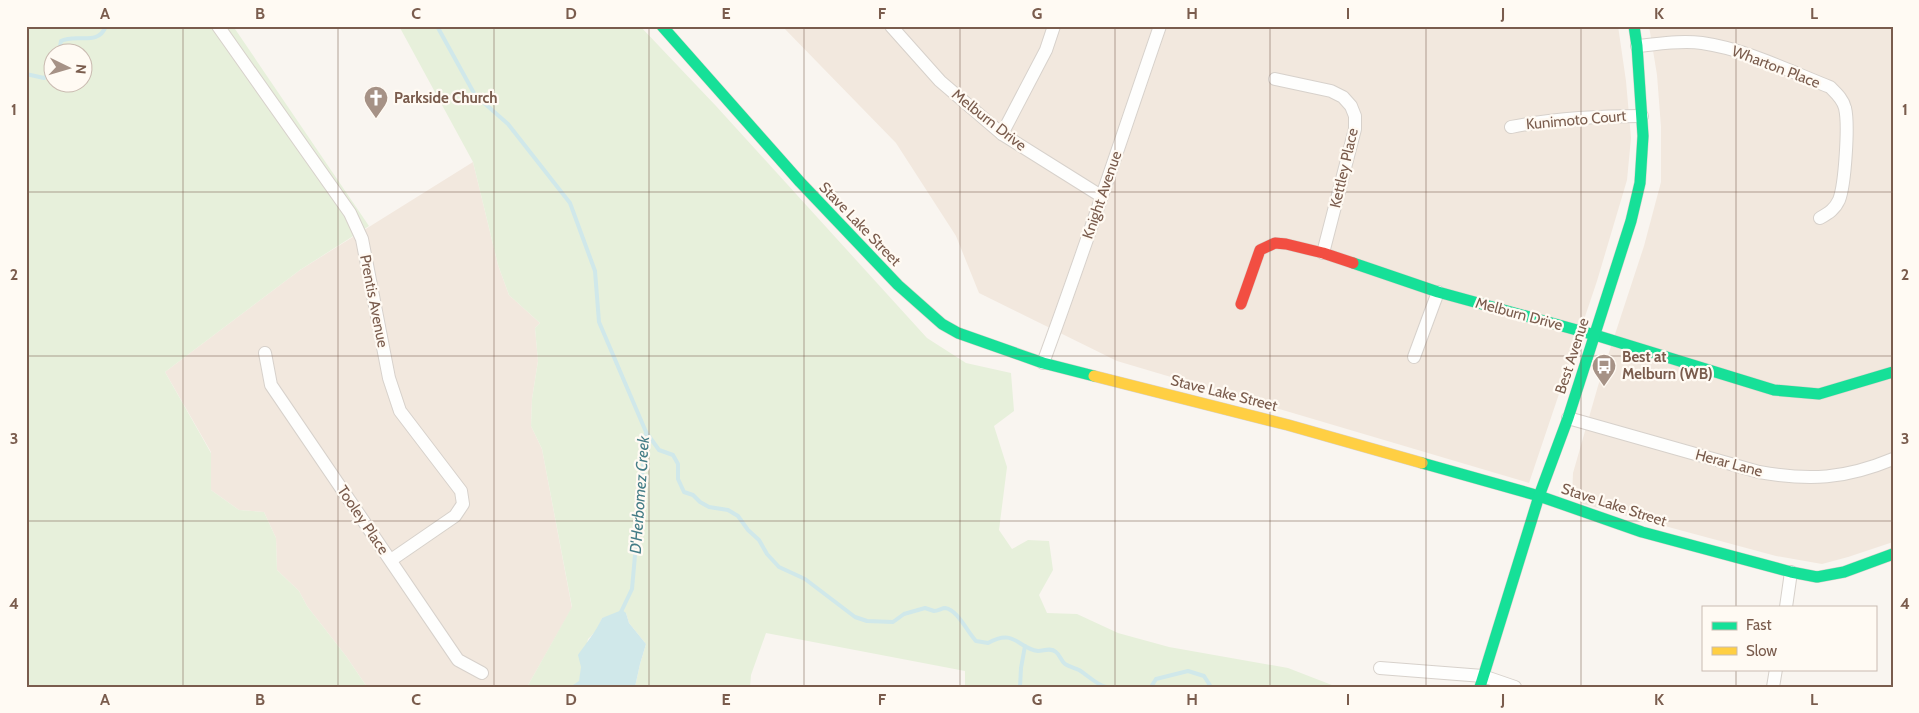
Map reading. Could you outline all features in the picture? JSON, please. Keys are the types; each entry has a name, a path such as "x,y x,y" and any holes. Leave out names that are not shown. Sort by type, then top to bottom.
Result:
{"main road":[{"name":"Stave Lake Street","path":"662,26 800,182 922,308 942,324 958,333 1043,363 1288,425 1539,496 1642,532 1791,572 1816,577 1844,572 1893,554"},
{"name":"Best Avenue","path":"1481,681 1539,496 1568,418 1595,335 1631,221 1640,183 1643,143 1642,116 1634,26"},
{"name":"Melburn Drive","path":"1241,304 1260,250 1275,243 1286,244 1323,253 1438,292 1595,335 1774,390 1819,394 1893,372"}],"street":[{"name":"Prentis Avenue","path":"218,26 350,213 362,239 389,378 400,411 461,491 463,504 455,516 391,560"},
{"name":"Melburn Drive","path":"891,26 940,81 1002,134 1101,196"},
{"path":"1002,134 1046,50 1054,26"},
{"name":"Knight Avenue","path":"1043,363 1074,280 1160,26"},
{"name":"Wharton Place","path":"1637,46 1677,42 1701,43 1726,48 1830,86 1840,96 1845,108 1847,124 1842,186 1839,200 1831,212 1820,218"},
{"name":"Kettley Place","path":"1275,79 1331,91 1343,97 1351,106 1355,116 1355,129 1323,253"},
{"name":"Kunimoto Court","path":"1511,127 1542,121 1642,116"},
{"path":"1414,356 1438,292"},
{"name":"Tooley Place","path":"265,354 271,385 458,660 482,673"},
{"name":"Herar Lane","path":"1568,418 1758,472 1790,477 1815,478 1842,475 1871,468 1893,459"},
{"path":"1786,606 1791,572"},
{"path":"1380,668 1514,687"},
{"path":"1773,687 1776,670"}],"shaded area":[{"path":"782,26 1618,26 1626,81 1631,138 1627,180 1597,281 1529,483 1117,361 979,293 956,236 896,143"},
{"path":"1649,26 1893,26 1893,542 1822,564 1776,556 1583,504 1572,496 1573,473 1598,386 1644,246 1661,182 1661,127 1657,75"},
{"path":"473,162 498,265 509,295 540,323 535,328 538,361 532,399 531,426 542,449 572,608 527,687 367,687 346,656 307,606 299,591 277,570 276,538 264,512 239,510 211,490 211,452 165,372 300,270"}],"green space":[{"path":"26,26 233,26 369,226 300,270 165,372 211,453 211,490 239,510 264,512 276,538 277,570 299,591 307,606 346,656 367,687 26,687"},
{"path":"399,26 640,26 716,106 927,338 966,363 1011,373 1014,411 994,426 1007,467 999,530 1012,549 1028,540 1049,541 1053,570 1039,595 1047,613 1077,614 1118,633 1169,647 1288,668 1337,687 965,687 965,671 766,633 751,675 750,687 635,687 646,644 629,623 626,613 602,618 597,630 588,639 579,682 570,687 527,687 572,607 542,449 531,426 532,399 538,361 535,328 540,323 509,295 498,265 473,162"}],"water":[{"path":"622,610 626,613 629,623 646,644 635,687 570,687 579,681 581,667 578,655 602,618"}],"waterway":[{"name":"D'Herbomez Creek","path":"61,42 73,38 92,38 98,36 106,26"},
{"name":"D'Herbomez Creek","path":"437,26 475,95 508,124 570,203 595,271 599,322 646,432 632,589 620,614"},
{"name":"D'Herbomez Creek","path":"26,74 42,78"},
{"path":"646,432 659,450 673,455 678,464 678,479 684,492 693,495 709,507 728,510 738,516 779,567 805,579 855,617 867,621 893,622 904,614 925,608 934,611 945,608 949,609 954,612 976,641 988,643 1004,637 1038,651 1049,649 1057,653 1065,664 1079,670 1095,682 1106,687"},
{"path":"1020,687 1025,646"},
{"path":"1151,687 1156,679 1188,671 1204,676 1211,687"}],"traffic: fast":[{"path":"662,26 800,182 898,285 942,324 958,333 1043,363 1094,376"},
{"path":"1480,687 1539,496 1568,418 1631,221 1640,183 1643,136 1634,26"},
{"path":"1353,263 1438,292 1595,335 1774,390 1819,394 1893,372"},
{"path":"1422,463 1539,496 1642,532 1791,572 1817,577 1844,572 1893,554"}],"traffic: slow":[{"path":"1094,376 1288,425 1422,463"}],"traffic: jam":[{"path":"1241,304 1260,250 1275,243 1323,253 1353,263"}],"place":[{"name":"Parkside Church","path":"376,119"},
{"name":"Best at Melburn (WB)","path":"1604,387"}]}
